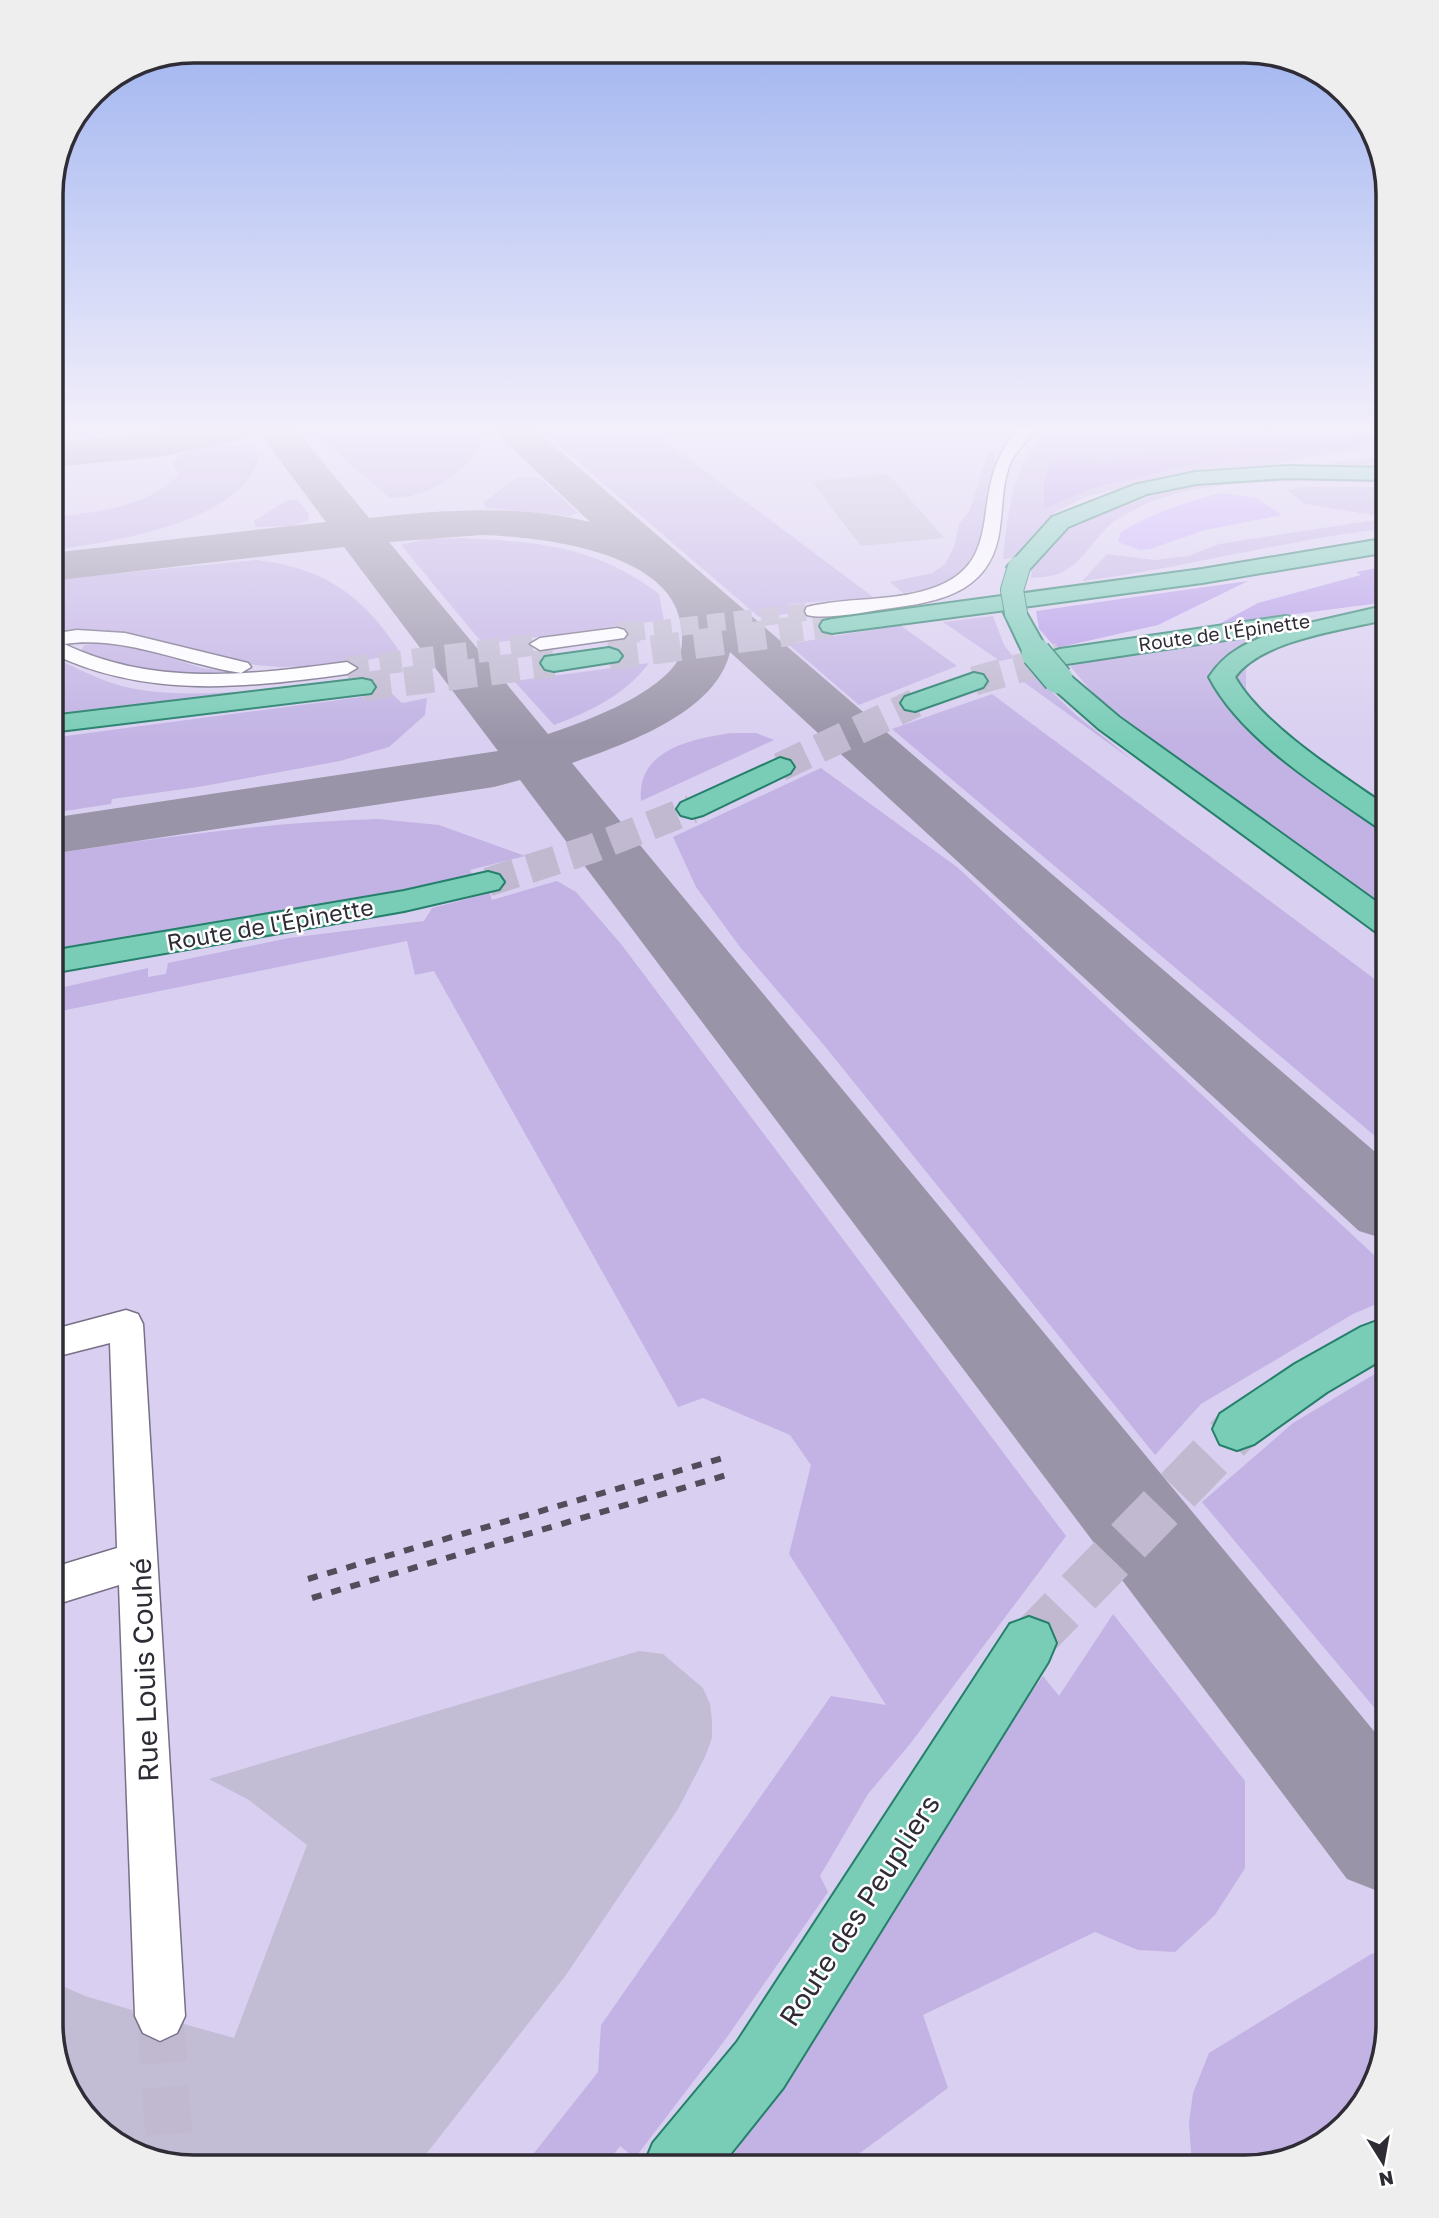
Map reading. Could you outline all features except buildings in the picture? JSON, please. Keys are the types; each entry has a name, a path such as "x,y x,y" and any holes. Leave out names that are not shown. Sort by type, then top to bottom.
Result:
{"main road":[{"path":"1050,534 1019,567 1012,590 1016,613 1052,663 1109,723 1376,916"},
{"path":"823,619 1202,576 1376,547"},
{"name":"Route de l'Épinette","path":"1052,663 1376,612"},
{"path":"1376,613 1289,637 1235,660 1222,677 1231,696 1249,713 1376,812"},
{"path":"547,654 613,645"},
{"path":"915,703 974,681"},
{"path":"63,723 362,687"},
{"path":"63,728 103,719"},
{"path":"692,809 780,767"},
{"name":"Route de l'Épinette","path":"63,960 404,901 488,882"},
{"path":"1237,1429 1311,1378 1376,1341"},
{"name":"Route des Peupliers","path":"687,2155 760,2065 1030,1643"}],"street":[{"path":"823,619 948,589 972,575 986,551 990,534"},
{"path":"63,641 103,636 128,638 195,659 268,670 346,668 276,678 197,681 109,670 63,648"},
{"name":"Rue Louis Couhé","path":"63,1341 126,1324 160,2016"},
{"path":"63,1583 139,1560"}],"shaded area":[{"path":"63,534 1376,534 1376,2024 1372,2058 1366,2074 1349,2104 1338,2117 1325,2128 1295,2145 1279,2151 1245,2155 186,2155 160,2151 144,2145 114,2128 101,2117 90,2104 73,2074 64,2041"},
{"path":"63,534 143,534 63,548"},
{"path":"662,534 788,534 873,597 789,604 795,613 759,617"},
{"path":"957,534 981,534 976,559 961,574 944,584 903,593 890,582 932,573 945,564 954,547"},
{"path":"1006,534 1034,534 1012,558 1003,559"},
{"path":"1061,534 1101,534 1081,558 1066,570 1052,576 1031,578 1042,551"},
{"path":"1121,534 1195,534 1150,549 1140,550 1118,542"},
{"path":"1287,534 1347,534 1082,581 1107,554 1155,560 1188,556 1219,544"},
{"path":"463,538 542,545 589,556 635,578 659,594 664,620 483,644 401,545 427,539"},
{"path":"257,560 280,564 321,577 355,599 370,613 398,649 396,655 329,666 279,667 225,662 127,633 63,634 63,579"},
{"path":"1376,568 1376,604 1219,624 1258,603 1361,575 1356,572"},
{"path":"1248,581 1158,625 1056,648 1039,629 1036,611"},
{"path":"993,616 1004,645 1014,658 1000,661 943,622"},
{"path":"900,625 957,666 859,705 788,644"},
{"path":"1263,636 1246,662 1246,701 1310,778 1376,826 1376,903 1097,698 1070,666 1140,652"},
{"path":"93,643 138,648 202,668 259,676 157,675 81,651 84,645"},
{"path":"63,662 104,680 139,690 193,693 264,691 63,715"},
{"path":"649,663 629,684 606,701 554,725 514,681"},
{"path":"1034,675 1076,715 1135,762 1018,678"},
{"path":"391,693 402,703 427,698 425,715 389,747 340,761 198,787 112,799 111,804 63,811 63,736"},
{"path":"992,694 1376,980 1376,1137 892,729"},
{"path":"731,733 756,733 774,740 641,801 642,784 647,770 657,759 684,744"},
{"path":"821,768 957,867 1376,1257 1376,1304 1353,1314 1201,1404 1155,1455 823,1044 740,947 696,887 673,837"},
{"path":"378,819 439,825 525,856 470,870 473,876 436,882 414,892 63,951 63,852 255,827"},
{"path":"557,881 576,892 621,944 1066,1536 910,1744 868,1794 820,1876 828,1892 725,2040 637,2155 631,2155 620,2146 614,2155 532,2155 598,2072 601,2025 831,1696 886,1705 789,1554 811,1465 790,1435 703,1398 678,1407 434,971 415,975 407,941 63,1011 63,987 148,968 148,977 166,974 168,963 289,938 424,921 432,908 490,893 492,900"},
{"path":"1376,1373 1376,1710 1202,1502 1293,1423"},
{"path":"1113,1614 1245,1781 1245,1868 1215,1915 1175,1952 1138,1950 1095,1932 923,2015 948,2088 857,2155 733,2155 938,1825 1043,1676 1059,1696"},
{"path":"1373,1953 1376,1957 1376,2024 1372,2058 1349,2104 1325,2128 1310,2137 1279,2151 1262,2154 1191,2155 1189,2122 1193,2093 1209,2053"}],"taxiway":[{"path":"63,566 346,534"},
{"path":"358,534 535,758"},
{"path":"581,534 643,556"},
{"path":"628,534 696,594"},
{"path":"535,758 636,717 685,686 699,669 706,650 706,630 696,594"},
{"path":"696,594 1376,1198"},
{"path":"63,834 494,770 535,758"},
{"path":"535,758 1376,1823"}],"tunnel":[{"path":"627,633 814,611"},
{"path":"781,633 832,626"},
{"path":"617,634 642,631"},
{"path":"609,656 794,631"},
{"path":"347,668 540,644"},
{"path":"974,681 1060,657"},
{"path":"362,687 554,663"},
{"path":"780,767 915,703"},
{"path":"488,882 591,849 692,809"},
{"path":"1029,1643 1237,1429"},
{"path":"160,2016 170,2153"}],"railway":[{"path":"308,1579 726,1457"},
{"path":"312,1598 730,1474"}]}
